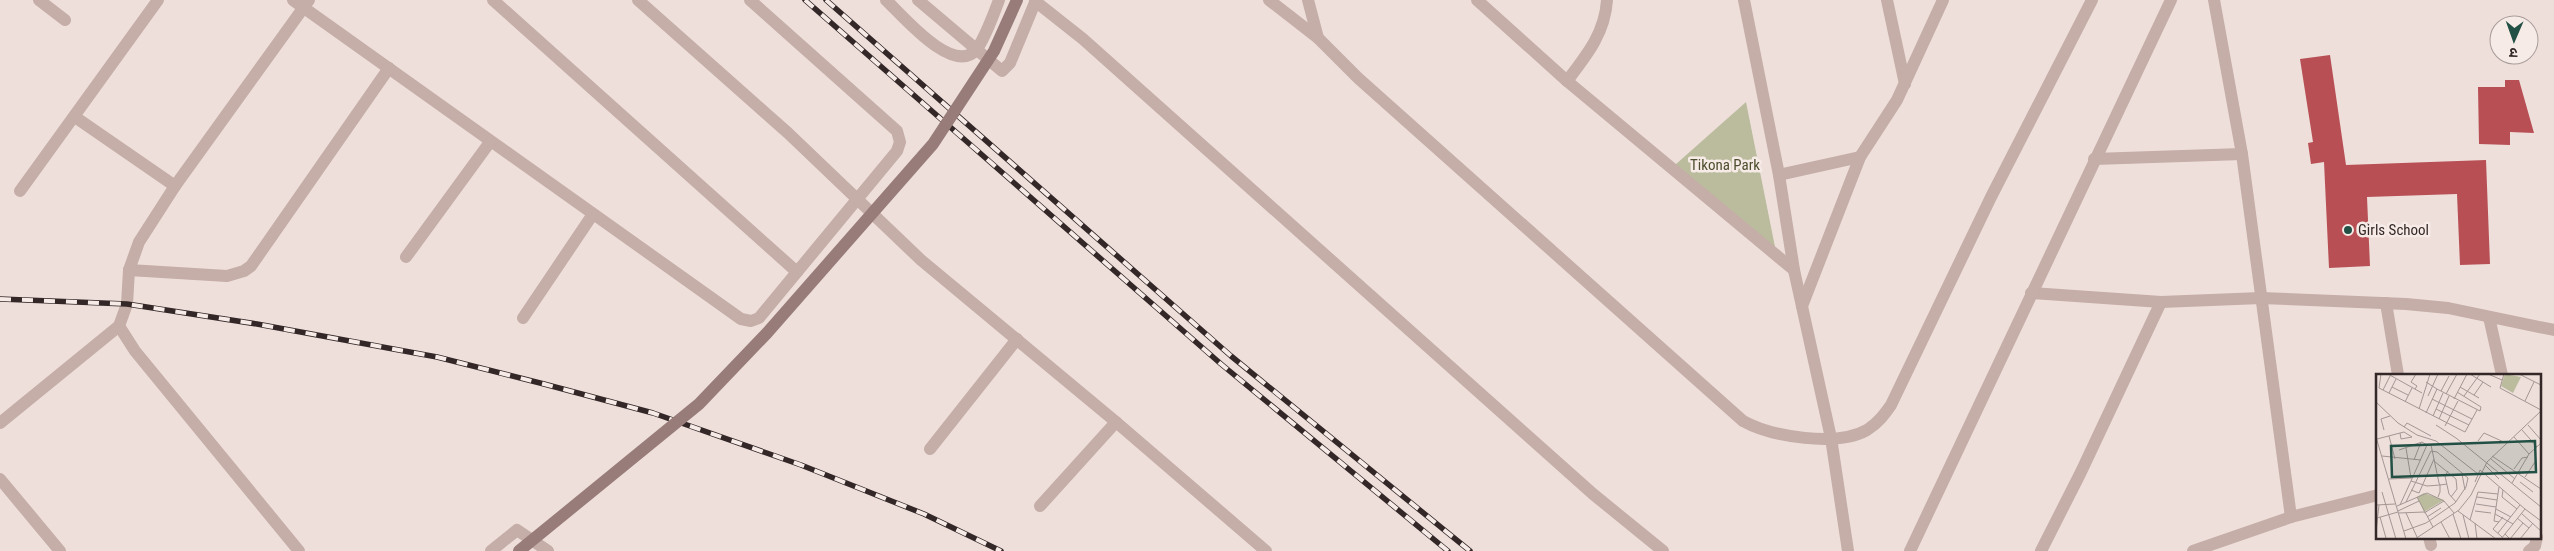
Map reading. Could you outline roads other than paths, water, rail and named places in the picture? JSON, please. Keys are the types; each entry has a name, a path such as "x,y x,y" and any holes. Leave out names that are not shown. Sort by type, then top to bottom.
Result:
{"main road":[{"path":"520,551 699,404 774,326 933,144 994,51 1017,0"}],"street":[{"path":"39,0 65,20"},
{"path":"20,191 158,0"},
{"path":"493,0 797,272"},
{"path":"638,0 788,133 921,260 1116,422 1266,551"},
{"path":"0,423 119,326 127,304 129,270 139,242 175,186 302,3 490,142 745,320 759,318 897,151 900,142 897,131 750,0"},
{"path":"886,0 943,52 964,57 976,50 999,0"},
{"path":"918,0 1000,70 1006,68 1035,0 1083,39 1593,494 1663,551"},
{"path":"1269,0 1318,38 1358,78 1743,421 1754,427 1781,435 1831,438 1853,435 1866,430 1881,420 1891,405 1991,197 2092,0"},
{"path":"1308,0 1318,38"},
{"path":"1476,0 1567,81 1794,270"},
{"path":"1567,81 1596,42 1604,20 1607,0"},
{"path":"1744,0 1779,175 1794,270 1831,438 1848,551"},
{"path":"1887,0 1905,84"},
{"path":"1802,306 1860,157 1905,84 1943,0"},
{"path":"1910,551 2170,0"},
{"path":"2214,0 2242,154 2291,517"},
{"path":"129,270 227,276 244,272 251,266 390,68"},
{"path":"75,117 175,186"},
{"path":"406,257 490,142"},
{"path":"2094,159 2242,154"},
{"path":"1779,175 1860,157"},
{"path":"523,318 593,214"},
{"path":"2031,293 2161,302 2261,298 2386,303 2440,307 2554,330"},
{"path":"2041,551 2082,472 2161,302"},
{"path":"2386,303 2398,374"},
{"path":"2489,317 2502,374"},
{"path":"119,326 135,351 299,551"},
{"path":"930,449 1017,339"},
{"path":"1040,506 1116,422"},
{"path":"0,479 60,551"},
{"path":"2193,551 2291,517 2376,496"},
{"path":"491,551 517,530 548,551"},
{"path":"2530,551 2535,546 2537,538"}],"railway":[{"path":"805,0 1221,364 1448,551"},
{"path":"826,0 1231,356 1470,551"},
{"path":"0,299 127,304 257,324 437,357 653,413 801,465 924,514 1001,551"}],"place":[{"name":"Girls School","path":"2348,230"}],"park label":[{"name":"Tikona Park","path":"1725,165"}]}
